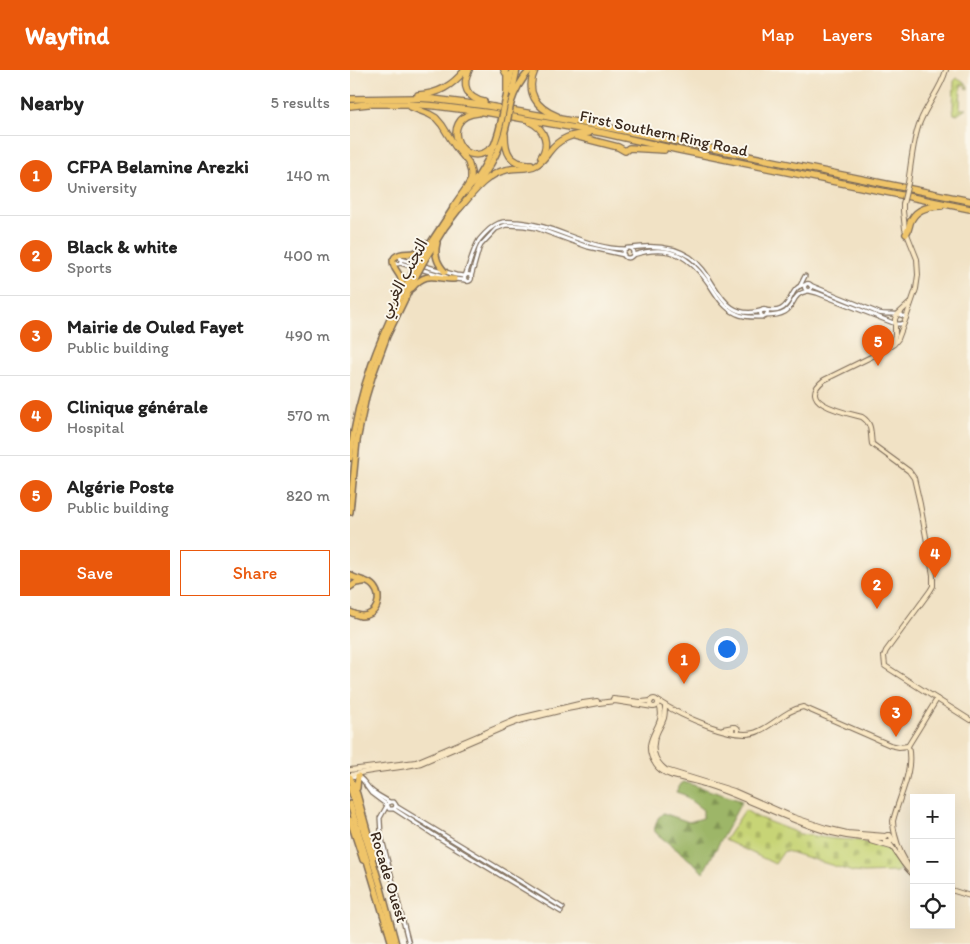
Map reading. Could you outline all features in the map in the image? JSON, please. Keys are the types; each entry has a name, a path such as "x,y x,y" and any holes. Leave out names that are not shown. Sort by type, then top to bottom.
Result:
{"highway":[{"path":"353,98 437,92 451,84 465,70"},
{"path":"469,70 466,83 470,96 478,101 509,105 522,79 530,70"},
{"path":"504,70 507,75 507,92"},
{"name":"التجنب الغربي","path":"509,105 507,92 512,70"},
{"name":"التجنب الغربي","path":"350,458 364,385 395,306 422,260 489,159 504,122 517,70"},
{"path":"535,70 531,78 531,87 533,96 541,107 547,112 604,130"},
{"name":"First Southern Ring Road","path":"353,98 392,97 509,105 679,150 970,209"},
{"path":"391,104 411,107 436,118 468,162 471,180 456,208"},
{"name":"First Southern Ring Road","path":"350,106 391,104 436,106 604,130 970,202"},
{"path":"487,112 466,116 457,125 457,141 466,153 474,155 489,151 495,146"},
{"path":"505,135 505,146 508,154 519,163 531,164 538,159 546,147 546,139 539,128 509,116"},
{"name":"التجنب الغربي","path":"456,208 490,167 505,135 504,122"},
{"path":"456,208 497,172 534,166 543,160 554,146 562,140 570,136 604,130"},
{"path":"570,136 618,147 625,151 628,148 679,150"},
{"path":"906,234 909,232 914,216 922,209 931,206 954,206"},
{"path":"395,306 402,282 399,273 393,265 394,258 399,254 411,254 420,251 441,231"},
{"path":"441,231 435,253 438,264 444,272"},
{"name":"التجنب الغربي","path":"350,512 354,465 366,397 387,336 415,273"},
{"path":"406,294 416,283 425,278 436,276 454,279"},
{"path":"350,575 372,584 378,593 379,600 375,610 369,614 361,616 350,611"},
{"path":"350,587 356,583 364,582 371,586 377,597 375,607 368,613 361,614 350,611"},
{"path":"350,774 376,863 381,888"},
{"path":"357,794 358,776"},
{"name":"Rocade Ouest","path":"350,788 396,944"},
{"name":"Rocade Ouest","path":"350,804 392,944"},
{"path":"350,820 377,898"}],"main road":[{"path":"946,70 941,84 919,123 903,204 906,234 915,254 918,269 918,280 906,321 898,339 892,346 824,380 817,385 815,392 818,402 825,406 862,417 866,420 870,428 872,444 909,471 914,478 934,579 930,591 901,629 885,654 885,666 970,720"},
{"path":"892,346 896,317 911,302"},
{"path":"350,774 416,762 503,724 546,711 583,703 610,699 641,702 654,699 658,701 664,720"},
{"path":"889,843 892,839 894,817 907,774 910,755 908,746 937,699"},
{"path":"350,774 421,763 523,720 566,709 599,702 615,701 660,707"},
{"path":"651,701 650,705 673,710 722,731 753,734 761,731 791,710 804,707 890,745 908,746"},
{"path":"660,707 661,719 653,734 650,750 656,764 662,771 733,794 802,824 894,848"},
{"path":"673,710 655,735 653,749 658,763 666,770 727,788 792,817 826,828 848,833 885,837"},
{"path":"713,727 723,729 736,727 750,733"},
{"path":"735,733 732,731 736,727"},
{"path":"885,837 893,827"},
{"path":"893,827 901,853"},
{"path":"859,838 885,837 890,835 910,869"},
{"path":"885,837 886,842 894,848 906,868 910,871"},
{"path":"955,890 970,895"}],"street":[{"path":"465,278 479,240 494,225 503,222 536,224 610,249 665,247 678,250 697,263 731,308 747,313 781,309 787,304 805,276"},
{"path":"465,278 454,279 401,261 398,256 394,258 395,264 401,261 465,278 467,282 470,281 481,245 494,231 506,225 524,226 542,230 593,249 624,255 628,258 642,252 662,251 676,254 692,262 720,300 729,310 740,316 765,316 784,312 798,295 808,291 894,323 900,324 906,321 902,314 888,315 878,313 808,284 800,286"},
{"path":"624,255 623,252 628,249"},
{"path":"628,249 633,252 633,255"},
{"path":"805,285 808,291"},
{"path":"808,291 811,289 810,285"},
{"path":"764,310 768,313 765,316"},
{"path":"350,774 362,779 370,793 431,833 562,910 477,855 391,806"},
{"path":"391,806 381,816 382,844 409,944"},
{"path":"431,833 434,829"},
{"path":"436,836 439,832"},
{"path":"469,856 472,852"},
{"path":"474,859 477,855"}],"green space":[{"path":"957,78 966,83 968,89 966,85 961,85 960,109 966,109 957,115 954,114 953,108 954,81"},
{"path":"684,782 742,801 703,873 654,830 658,818 663,813 689,822 703,818 703,810 685,795 676,792"},
{"path":"745,810 757,817 800,834 856,840 893,850 901,868 897,872 853,872 784,851 775,864 725,840"}],"place":[{"name":"Algérie Poste","path":"878,366"},
{"name":"Clinique générale","path":"935,578"},
{"name":"Black & white","path":"877,609"},
{"name":"CFPA Belamine Arezki","path":"684,684"},
{"name":"Mairie de Ouled Fayet","path":"896,737"}]}
